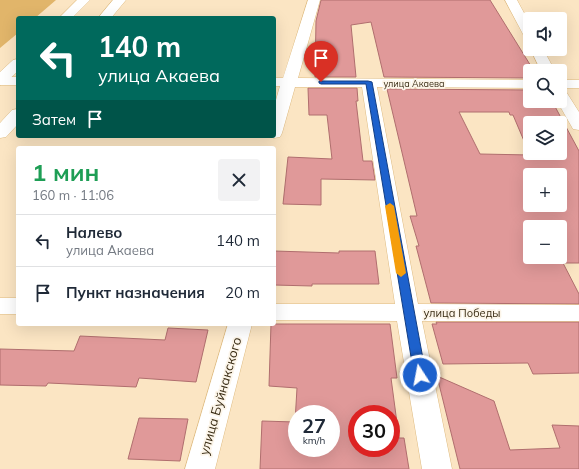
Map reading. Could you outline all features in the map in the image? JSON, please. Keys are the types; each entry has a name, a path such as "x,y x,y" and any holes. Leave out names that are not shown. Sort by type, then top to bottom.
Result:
{"main road":[{"path":"67,16 84,0"},
{"path":"106,16 120,0"},
{"path":"0,81 16,65"},
{"path":"0,133 16,116"}],"street":[{"path":"276,122 282,82 314,0"},
{"path":"511,0 523,23"},
{"path":"0,81 16,81"},
{"name":"улица Акаева","path":"282,82 523,84"},
{"path":"368,82 437,469"},
{"path":"567,84 579,84"},
{"path":"567,105 579,125"},
{"path":"0,306 16,306"},
{"name":"улица Победы","path":"276,312 579,313"},
{"name":"улица Буйнакского","path":"200,469 239,326"}],"shaded area":[{"path":"0,0 56,0 37,16 16,16 16,35 0,48"}],"building":[{"path":"321,0 490,0 523,53 523,56 525,56 530,64 523,64 523,78 384,77 371,22 351,25 356,77 315,77 316,21"},
{"path":"308,88 357,88 358,101 356,101 363,161 372,161 375,180 321,179 321,205 283,204 288,157 332,159 327,115 309,115"},
{"path":"387,89 523,90 523,108 556,108 560,116 523,116 523,139 513,115 510,115 509,112 459,112 480,154 523,155 523,160 567,160 567,129 579,151 579,263 567,263 567,220 523,220 523,264 564,264 579,294 579,304 431,303 416,246 419,246 410,216 417,216"},
{"path":"276,251 339,253 339,251 375,251 379,284 312,284 312,286 276,285"},
{"path":"436,322 579,322 579,373 533,374 528,363 443,364 432,324 437,324"},
{"path":"276,324 390,324 397,378 391,378 395,405 348,405 348,457 400,457 400,438 404,438 409,469 260,469 262,421 288,422 288,457 340,457 340,405 296,405 297,388 269,386 271,326 276,326"},
{"path":"168,328 208,330 196,382 139,378 136,387 48,383 46,386 0,385 0,349 74,351 80,336 165,340"},
{"path":"437,376 494,401 510,450 560,448 552,425 579,426 579,469 460,469"},
{"path":"139,418 188,419 180,461 128,459"}],"slow traffic":[{"path":"390,206 401,273"}],"route":[{"path":"321,82 368,82 420,375"}]}
